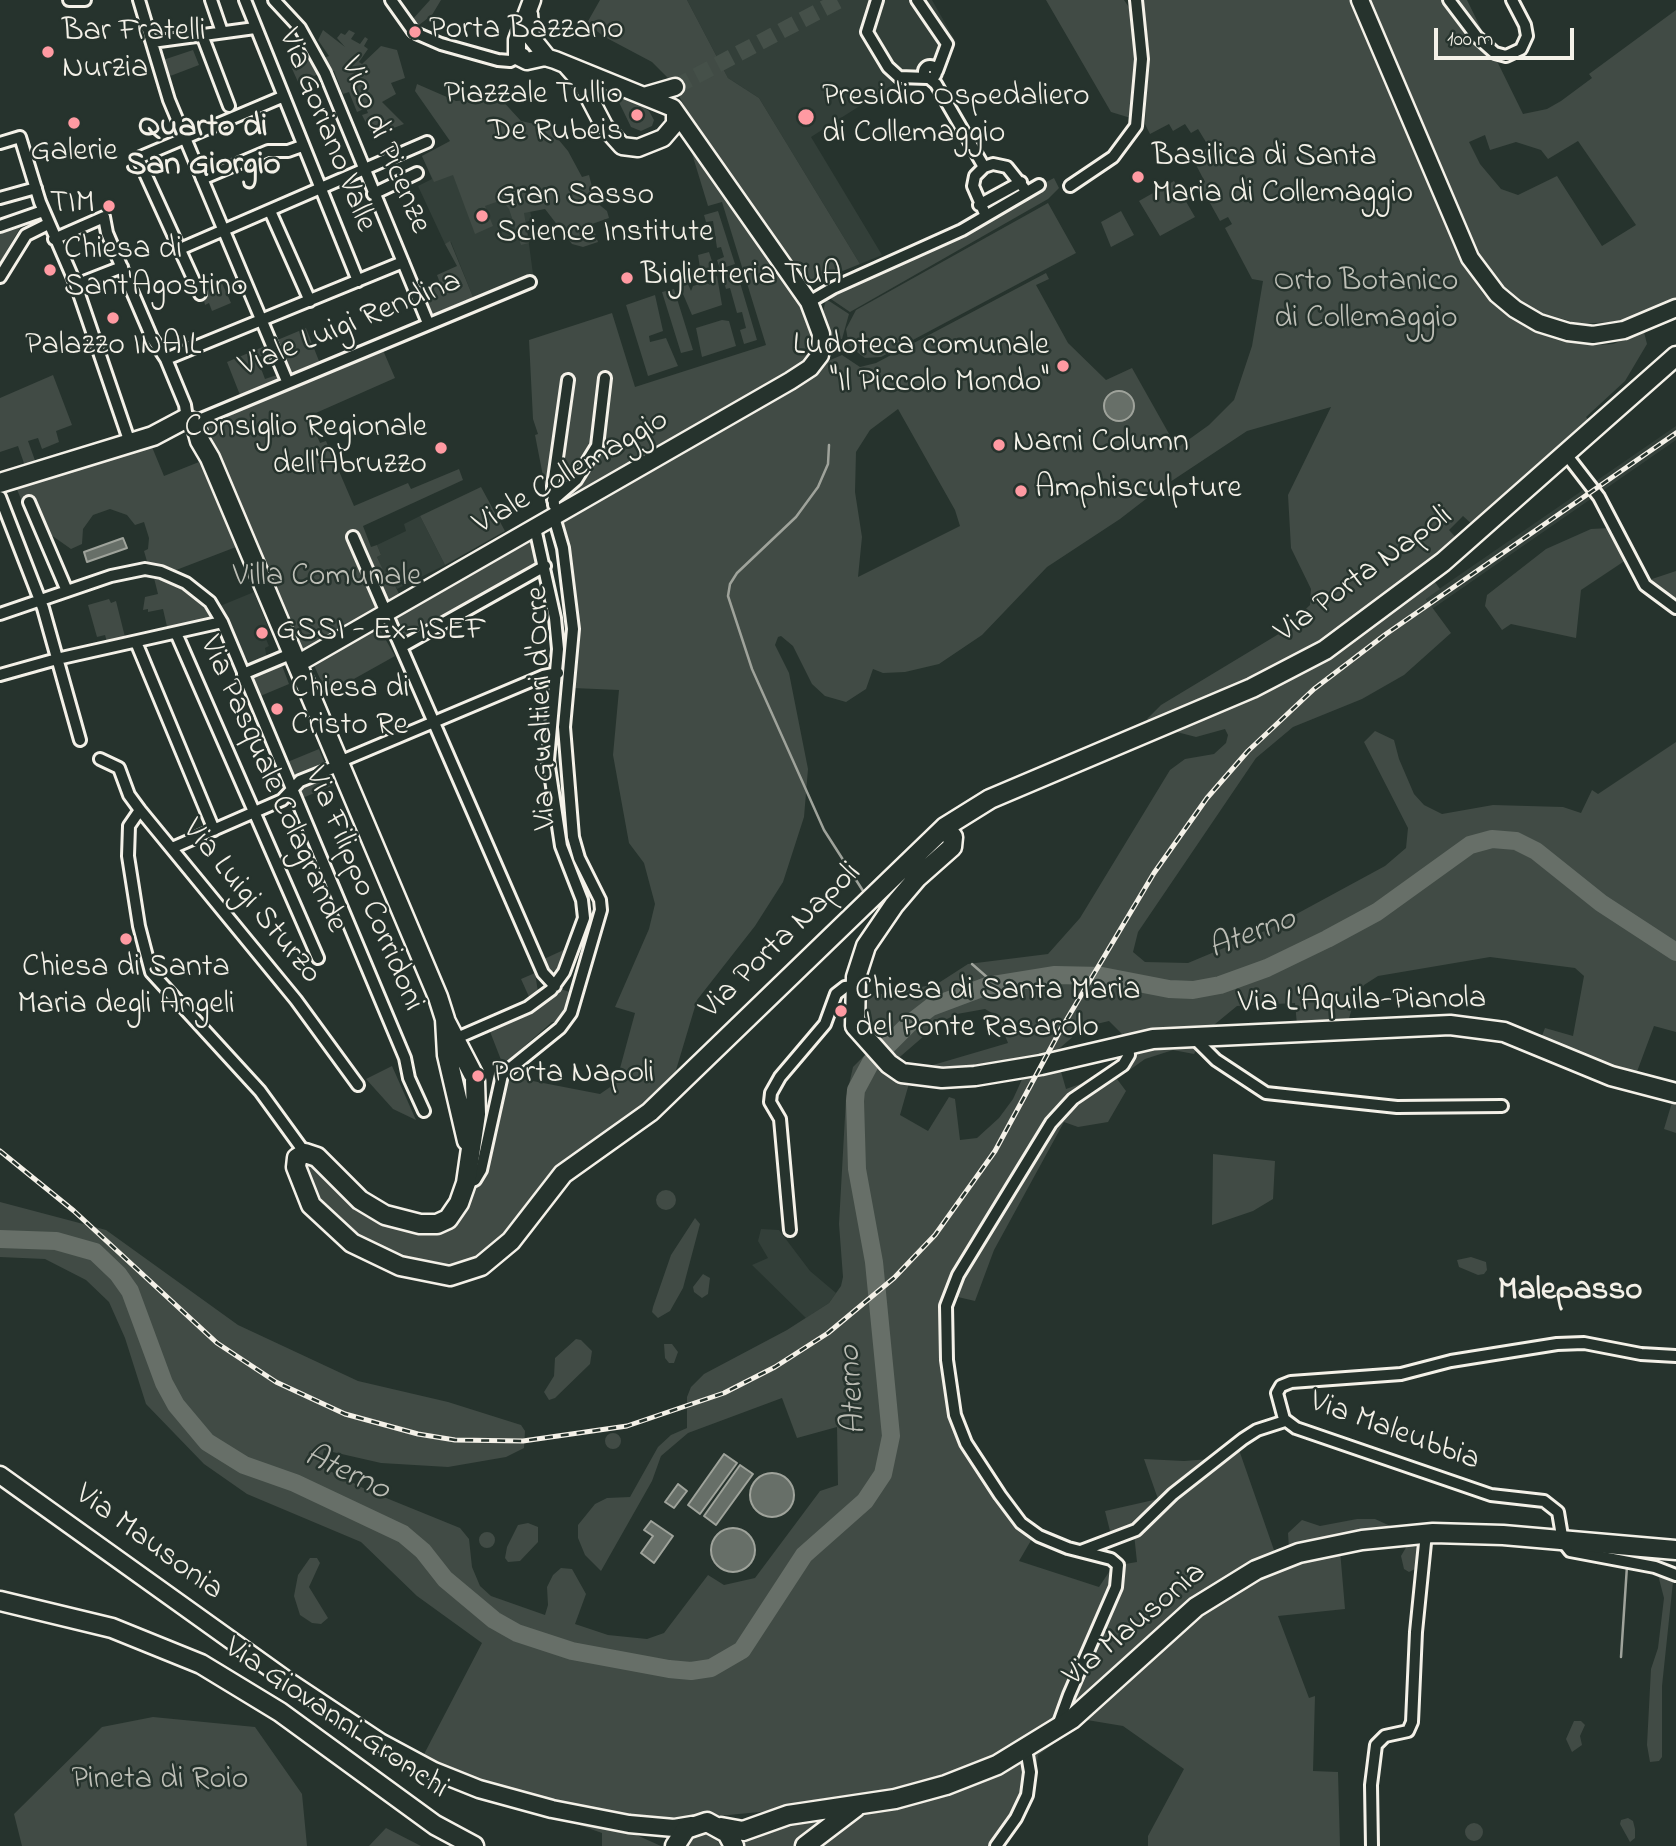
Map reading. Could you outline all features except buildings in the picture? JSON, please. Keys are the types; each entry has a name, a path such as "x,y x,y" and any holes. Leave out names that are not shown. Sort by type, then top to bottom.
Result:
{"main road":[{"path":"1360,0 1470,258 1497,294 1515,309 1539,323 1568,332 1593,335 1624,330 1676,308"},
{"path":"531,3 517,40 515,51 518,57 527,61 555,60 616,83"},
{"path":"531,3 530,34 538,50 555,60 581,82 604,126 622,146 634,148 658,141 684,138 704,150"},
{"path":"593,106 594,96 599,88 608,82 616,83"},
{"name":"Viale Collemaggio","path":"295,659 385,614 535,528 555,511 810,368 819,358 822,341 808,302 704,150 671,108 669,93 675,87 650,95 638,94 616,83"},
{"path":"658,141 675,124 671,108"},
{"name":"Via Porta Napoli","path":"305,1153 297,1158 295,1165 303,1191 320,1215 352,1243 387,1261 432,1274 457,1275 481,1266 511,1241 558,1178 650,1112 945,827 990,799 1252,688 1315,656 1433,571 1676,356"},
{"path":"0,483 153,436 190,431 344,761 445,1019 451,1040 469,1163"},
{"path":"855,986 865,949 882,921 911,884 953,846 953,836 945,827"},
{"name":"Via L'Aquila-Pianola","path":"855,986 854,1021 858,1030 890,1066 909,1075 949,1078 1041,1065 1128,1042 1192,1036 1450,1025 1485,1028 1513,1035 1611,1076 1676,1093"},
{"path":"305,1153 319,1158 368,1205 411,1223 437,1224 448,1219 459,1203 466,1183 477,1106 474,1078 451,1040"},
{"name":"Via Mausonia","path":"0,1475 288,1681 405,1756 456,1781 552,1809 640,1825 679,1828 707,1822 743,1830 788,1815 856,1807 958,1781 1026,1749 1062,1727 1180,1619 1256,1570 1332,1545 1426,1533 1563,1540 1676,1550"},
{"name":"Via Giovanni Gronchi","path":"0,1601 112,1628 201,1664 280,1712 426,1819 474,1846"},
{"name":"Via Mausonia","path":"805,1846 856,1807"},
{"name":"Via Mausonia","path":"640,1825 660,1832 673,1846"},
{"path":"673,1846 680,1834 692,1825"},
{"path":"721,1827 734,1846"}],"street":[{"path":"69,1 85,0"},
{"path":"139,0 169,100 287,381"},
{"path":"211,0 222,32"},
{"name":"Via Goriano Valle","path":"246,0 282,97 358,281"},
{"name":"Vico di Picenze","path":"274,0 300,28 315,52 428,323"},
{"path":"391,0 415,32 441,44 495,60 510,61 518,57"},
{"path":"917,0 947,44 933,77"},
{"path":"1129,0 1138,16"},
{"path":"1070,186 1117,154 1136,126 1142,81 1136,0"},
{"path":"1449,0 1477,37 1495,53 1506,56 1521,49 1527,36 1525,25 1512,0"},
{"path":"878,3 867,32 890,70 899,77 933,77"},
{"path":"152,42 255,28"},
{"path":"202,35 231,113"},
{"path":"933,77 984,167"},
{"path":"200,294 138,158 205,128 231,113 282,97"},
{"path":"0,144 20,137 48,225 76,285 131,443"},
{"path":"180,248 427,142"},
{"path":"202,179 268,151 288,151 302,146"},
{"path":"986,216 979,205 973,184 984,167 993,163 1004,166 1024,187"},
{"path":"373,194 417,173"},
{"path":"979,205 1024,187 1039,185"},
{"path":"808,302 986,216 1024,187"},
{"path":"0,198 36,188"},
{"path":"0,226 43,211"},
{"path":"270,211 310,300"},
{"path":"54,239 104,217 153,341 166,359 186,407 190,431"},
{"path":"0,277 24,237 48,225"},
{"path":"166,359 403,262"},
{"path":"76,285 122,267"},
{"name":"Viale Luigi Rendina","path":"190,431 287,381 530,282"},
{"path":"555,511 596,450 600,436 600,398 605,378"},
{"path":"555,511 568,380"},
{"path":"1565,453 1600,497 1645,585 1676,608"},
{"path":"0,497 40,601 80,740"},
{"path":"0,614 67,591 29,502"},
{"name":"Via Gualtieri d'Ocre","path":"466,1183 475,1180 481,1170 502,1075 559,1028 571,1013 602,908 575,847 570,813 564,726 573,629 563,548 555,511"},
{"path":"451,1040 535,1003 555,986 564,972 584,916 583,903 561,846 548,760 558,673 556,629 535,528"},
{"path":"353,537 543,972 555,986"},
{"path":"401,647 545,566"},
{"name":"Via Filippo Corridoni","path":"67,591 111,576 149,569 168,574 197,590 213,606 405,1059 408,1075 424,1111"},
{"path":"0,676 57,659 222,622"},
{"name":"Via Pasquale Colagrande","path":"176,633 318,958"},
{"path":"136,642 214,830"},
{"path":"243,674 295,659"},
{"path":"172,848 284,799 300,781 344,761 538,678 558,673"},
{"name":"Via Luigi Sturzo","path":"100,759 119,768 129,795 139,810 296,1000 358,1085"},
{"path":"139,810 129,826 128,856 139,926 151,972 249,1079 305,1153"},
{"path":"790,1230 780,1119 770,1096 780,1077 825,1024 836,993 855,986"},
{"path":"1192,1036 1216,1060 1266,1093 1397,1107 1502,1106"},
{"path":"1062,1727 1060,1720 1069,1695 1119,1576 1118,1565 1111,1559 1054,1544 1021,1522 966,1443 955,1415 949,1387 946,1306 958,1275 1051,1123 1073,1099 1123,1065 1129,1055 1128,1042"},
{"name":"Via Maleubbia","path":"1563,1540 1558,1512 1544,1501 1492,1495 1296,1428 1285,1421 1277,1391 1291,1382 1401,1374 1451,1361 1557,1344 1584,1343 1641,1354 1676,1356"},
{"path":"1081,1551 1136,1530 1173,1494 1243,1439 1285,1421"},
{"path":"1372,1846 1371,1785 1376,1745 1385,1735 1408,1731 1412,1722 1416,1632 1426,1533"},
{"path":"1563,1540 1570,1551 1655,1567 1676,1575"},
{"path":"996,1846 1016,1818 1027,1795 1030,1772 1026,1749"}],"shaded area":[{"name":"Presidio Ospedaliero di Collemaggio","path":"687,0 932,0 957,44 811,137 882,255 860,264 759,98 728,78"},
{"name":"Gran Sasso Science Institute","path":"450,142 524,212 530,211 532,220 526,222 533,274 473,297 451,242 445,244 418,186 432,179 422,156"},
{"path":"1119,391 1130,395 1134,406 1130,417 1119,421 1108,417 1104,406 1108,395"},
{"path":"1676,426 1676,440 1432,609 1426,598"},
{"path":"420,516 445,565 397,589 391,577 387,579 377,557 381,555 377,545 406,531 404,524"},
{"path":"123,538 127,548 87,562 84,552"},
{"path":"254,592 271,635 266,639 269,646 265,648 267,659 250,667 246,657 242,658 220,606"},
{"path":"761,1229 779,1230 810,1271 836,1293 829,1303 806,1318 752,1265 768,1258 758,1241"},
{"path":"724,1454 737,1463 700,1514 688,1505"},
{"path":"740,1465 753,1474 716,1525 704,1516"},
{"path":"772,1473 788,1479 794,1495 788,1511 772,1517 756,1511 750,1495 756,1479"},
{"path":"678,1484 687,1491 674,1508 665,1502"},
{"path":"651,1521 673,1536 654,1563 641,1553 653,1536 644,1530"},
{"path":"733,1528 748,1535 755,1550 748,1565 733,1572 718,1565 711,1550 718,1535"}],"green space":[{"path":"430,0 441,0 432,15 419,25 412,20"},
{"path":"600,0 687,0 728,78 759,98 860,264 813,283 807,277 802,279 687,111 671,81 652,62 603,36 587,23"},
{"path":"1046,0 1124,0 1135,16 1138,47 1134,119 1111,112"},
{"name":"Orto Botanico di Collemaggio","path":"1142,0 1350,0 1463,265 1484,295 1515,320 1548,336 1598,345 1613,344 1644,332 1647,344 1625,381 1586,417 1591,423 1475,527 1463,516 1449,530 1459,541 1432,578 1440,589 1426,599 1451,633 1404,675 1362,699 1293,727 1256,758 1138,932 1133,952 1145,962 1188,963 1267,930 1385,866 1406,848 1408,828 1364,742 1375,731 1394,740 1414,794 1424,805 1442,814 1493,805 1563,807 1581,813 1592,790 1598,794 1676,742 1676,1032 1654,1026 1635,1077 1540,1041 1545,1028 1573,1036 1584,976 1575,968 1490,957 1378,976 1364,985 1354,1001 1348,1022 1297,1025 1295,1003 1237,1006 1209,1029 1194,1054 1173,1050 1145,1059 1117,1079 1126,1091 1108,1122 1078,1127 1064,1122 994,1250 975,1301 945,1294 952,1415 1033,1537 1019,1561 1099,1587 1113,1566 1137,1562 1134,1534 1111,1535 1105,1511 1158,1499 1144,1459 1184,1461 1223,1458 1238,1447 1275,1553 1079,1705 994,1759 920,1786 802,1808 707,1817 654,1817 585,1810 477,1782 421,1760 482,1643 417,1596 361,1542 247,1494 204,1464 146,1404 125,1338 109,1302 86,1280 45,1259 0,1257 0,1202 106,1230 238,1325 358,1381 448,1402 521,1425 525,1431 524,1448 506,1457 448,1467 381,1463 324,1450 320,1466 369,1491 460,1528 469,1539 472,1567 480,1586 491,1596 545,1615 548,1605 547,1587 553,1575 561,1568 572,1569 586,1594 575,1624 608,1635 647,1639 664,1633 708,1575 724,1585 755,1578 820,1491 838,1485 837,1427 797,1438 782,1398 688,1433 661,1456 652,1481 601,1571 585,1555 578,1538 578,1525 595,1504 607,1498 630,1497 658,1447 671,1435 687,1428 687,1397 691,1387 704,1374 787,1330 829,1303 841,1286 843,1277 839,1224 846,1098 853,1067 869,1051 910,1080 900,1115 928,1131 949,1097 955,1099 960,1140 977,1138 999,1118 1013,1099 1024,1075 1060,1068 1066,1089 1115,1072 1132,1044 1109,1021 1084,1027 1053,1054 966,1071 916,1070 1008,1043 997,1016 985,1009 957,1014 939,1023 894,1062 862,1028 860,998 937,984 968,964 1048,954 1080,918 1170,770 1185,759 1214,754 1226,743 1228,735 1225,729 1196,737 1150,725 1147,719 1161,705 1282,632 1310,605 1311,589 1291,548 1288,495 1331,407 1247,431 1047,567 982,635 939,664 905,672 883,673 873,669 866,689 846,702 825,696 812,684 793,646 781,636 778,637 775,645 789,673 808,769 804,817 783,882 755,926 697,1000 673,1080 485,1257 449,1269 402,1260 348,1232 313,1197 302,1168 306,1161 397,1224 464,1210 487,1164 507,1076 600,1094 616,1083 635,1013 615,1007 649,929 655,904 644,863 629,843 613,755 619,690 573,688 576,614 573,586 559,502 549,507 535,435 538,434 533,419 529,340 612,313 635,387 766,345 722,202 708,206 690,147 695,150 803,304 812,329 813,353 828,361 842,355 860,367 876,363 1046,273 1049,279 1036,285 1068,343 1106,380 1132,368 1177,448 1209,425 1234,400 1252,346 1263,281 1252,279 1225,228 1232,224 1228,217 1220,221 1200,185 1205,182 1195,163 1207,156 1204,150 1209,147 1198,129 1191,133 1185,124 1173,131 1169,124 1150,134 1145,124 1149,49","holes":["898,409 955,510 960,526 858,577 862,537 855,492 856,452 870,430"]},
{"path":"1370,0 1467,0 1523,114 1547,109 1561,101 1592,78 1589,74 1676,10 1676,299 1623,321 1581,324 1537,312 1504,290 1473,244","holes":["1485,135 1490,150 1516,142 1541,150 1548,159 1578,141 1636,225 1602,246 1557,176 1518,195 1501,189 1480,164 1469,142"]},
{"path":"323,30 345,47 337,38 349,30 355,33 351,39 360,44 365,37 368,39 364,46 368,49 359,62 362,64 381,46 397,50 405,78 391,83 396,94 382,102 404,124 386,131 384,125 370,131 362,115 368,113 366,108 357,112 349,92 343,94 334,71 328,72 321,59 329,56 318,40"},
{"path":"193,50 199,65 165,78 160,61"},
{"path":"312,52 322,73 298,82 289,62"},
{"path":"417,84 456,101 499,97 521,121 548,127 568,151 582,177 589,175 596,202 607,211 609,218 592,224 598,242 583,247 572,244 545,209 524,213 529,243 521,245 509,209 502,200 485,206 493,226 475,234 453,175 434,182 422,156 450,141 415,91"},
{"path":"616,89 649,111 654,120 652,126 641,131 631,127 614,92"},
{"path":"1054,178 1059,188 1048,199 850,312 828,297"},
{"path":"1174,181 1195,217 1160,236 1139,201"},
{"path":"1048,203 1076,253 881,357 865,358 849,346 846,329 856,310"},
{"path":"718,211 735,264 720,269 717,260 724,257 721,247 717,248 713,221 706,222 704,215"},
{"path":"1121,211 1134,235 1111,247 1101,222"},
{"path":"21,223 20,228 0,262 0,228"},
{"path":"450,241 473,297 429,316 420,291 440,283 437,275 457,266 445,244"},
{"path":"709,252 715,270 701,275 698,255"},
{"path":"736,269 757,340 744,344 740,330 746,328 742,312 737,313 730,288 726,289 721,273"},
{"path":"717,276 722,305 692,315 680,287 688,284 691,291 693,286 706,282 710,285 708,278"},
{"path":"222,283 231,303 212,311 209,303 205,305 202,292"},
{"path":"674,289 693,350 681,353 662,292"},
{"path":"655,295 663,331 649,336 650,342 666,338 678,366 648,376 626,305"},
{"path":"826,299 849,314 842,339 828,342 823,312"},
{"path":"722,320 729,321 736,346 702,357 696,328"},
{"path":"306,328 319,361 289,374 275,341"},
{"path":"265,346 268,353 257,358 265,379 277,375 278,379 240,395 227,362"},
{"name":"Villa Comunale","path":"382,348 395,378 309,416 320,443 326,441 354,506 408,483 411,489 459,469 463,480 363,526 371,547 377,545 381,555 377,557 400,596 311,651 296,647 199,421"},
{"path":"53,375 72,425 56,431 59,442 42,449 38,438 28,441 37,466 26,469 18,446 0,452 0,398"},
{"path":"152,447 164,476 199,462 236,547 171,572 148,565 144,551 148,549 149,538 144,522 135,525 127,515 110,509 93,515 83,529 82,544 71,549 44,530 31,501 23,504 16,487"},
{"path":"481,487 505,531 445,565 420,516"},
{"path":"1610,528 1626,560 1581,590 1576,638 1511,624 1502,630 1485,606 1487,595 1546,549 1591,529"},
{"path":"534,536 540,565 406,639 395,617"},
{"path":"1676,571 1676,606 1657,592 1649,580"},
{"path":"153,574 187,589 207,605 215,621 168,631 163,609 148,612 148,609 143,610 145,597 158,594"},
{"path":"109,599 111,603 116,601 125,637 107,642 105,635 97,637 88,605"},
{"path":"378,626 395,656 327,694 312,661"},
{"path":"281,663 289,684 258,697 250,677"},
{"path":"319,749 325,764 291,778 285,763"},
{"path":"330,775 334,785 300,799 301,788"},
{"path":"570,947 562,966 552,972 544,959"},
{"path":"535,973 538,992 530,999 521,979"},
{"path":"560,989 570,992 564,1016 559,1022 552,1022 503,1065 489,1029 539,1007"},
{"path":"392,1066 416,1120 393,1109 366,1079"},
{"path":"1673,1099 1676,1099 1676,1133 1664,1129"},
{"path":"1213,1154 1275,1161 1273,1199 1253,1211 1212,1225"},
{"path":"666,1190 673,1193 676,1200 673,1207 666,1210 659,1207 656,1200 659,1193"},
{"path":"695,1218 700,1224 683,1288 670,1311 658,1318 652,1312 653,1307 671,1255"},
{"path":"1471,1257 1486,1262 1487,1270 1484,1274 1478,1275 1459,1267 1457,1260"},
{"path":"703,1274 710,1278 708,1294 702,1298 694,1292 693,1287"},
{"path":"576,1339 581,1340 592,1351 590,1364 555,1398 549,1400 544,1392 554,1376 555,1358"},
{"path":"664,1344 672,1344 678,1352 674,1363 669,1363 665,1358"},
{"path":"610,1433 616,1433 621,1441 619,1447 610,1449 605,1444 605,1438"},
{"path":"1357,1519 1375,1519 1397,1529 1289,1549 1288,1533 1302,1520 1320,1526"},
{"path":"528,1523 538,1527 538,1542 520,1561 508,1562 505,1558 507,1547 518,1525"},
{"path":"487,1532 493,1534 493,1546 487,1548 481,1546 479,1540 481,1534"},
{"path":"1408,1544 1417,1548 1421,1557 1417,1568 1409,1572 1404,1569 1401,1556"},
{"path":"1340,1550 1345,1609 1278,1616 1309,1698 1315,1696 1313,1771 1338,1772 1340,1846 1148,1846 1148,1836 1184,1769 1123,1726 1087,1720 1038,1755 1033,1792 1010,1839 1001,1846 817,1846 859,1813 972,1783 1184,1624 1277,1567"},
{"path":"310,1558 317,1558 320,1563 309,1587 328,1618 321,1624 312,1623 300,1615 294,1596 298,1575"},
{"path":"1657,1571 1672,1578 1673,1582 1662,1686 1662,1757 1659,1761 1650,1762 1647,1745 1651,1669 1658,1648 1664,1598"},
{"name":"Pineta di Roio","path":"153,1717 255,1727 302,1794 307,1846 22,1846 14,1814 102,1727"},
{"path":"1574,1721 1581,1721 1585,1725 1580,1736 1582,1745 1572,1752 1566,1739"},
{"path":"848,1809 794,1846 737,1846 735,1838 784,1820"},
{"path":"1628,1818 1633,1821 1635,1829 1635,1838 1630,1842 1620,1824 1621,1820"},
{"path":"568,1821 623,1829 661,1846 602,1846 602,1833"},
{"path":"1474,1823 1480,1826 1483,1832 1480,1838 1474,1841 1468,1838 1465,1832 1468,1826"},
{"path":"386,1828 421,1846 369,1846"},
{"path":"704,1834 714,1837 721,1846 687,1846 695,1837"}],"waterway":[{"path":"829,445 828,464 818,487 796,517 737,573 730,584 728,596 752,669 824,830 865,894"},
{"name":"Aterno","path":"0,1239 56,1241 95,1252 118,1274 130,1291 164,1383 176,1405 207,1442 244,1465 295,1483 403,1534 423,1551 445,1579 494,1620 517,1633 572,1651 669,1669 691,1671 711,1668 742,1650 804,1555 865,1501 883,1474 891,1436 874,1262 857,1169 856,1090 871,1062 909,1024 931,1007 987,986 1055,975 1102,976 1169,989 1193,990 1220,985 1267,968 1327,939 1377,912 1470,845 1492,839 1516,841 1536,851 1601,903 1676,952"},
{"path":"972,964 996,985"},
{"path":"1621,1657 1627,1566"}],"tunnel":[{"path":"675,87 840,0"}],"railway":[{"path":"0,1151 74,1211 217,1343 276,1382 345,1414 418,1434 455,1440 523,1441 627,1426 724,1393 775,1367 828,1333 894,1278 935,1235 995,1151 1061,1029 1154,873 1207,798 1248,751 1314,689 1386,634 1676,433"}],"place":[{"name":"Porta Bazzano","path":"415,32"},
{"name":"Bar Fratelli Nurzia","path":"48,52"},
{"name":"Piazzale Tullio De Rubeis","path":"637,115"},
{"name":"Presidio Ospedaliero di Collemaggio","path":"806,117"},
{"name":"Galerie","path":"74,123"},
{"name":"Basilica di Santa Maria di Collemaggio","path":"1138,177"},
{"name":"TIM","path":"109,206"},
{"name":"Gran Sasso Science Institute","path":"482,216"},
{"name":"Chiesa di Sant'Agostino","path":"50,270"},
{"name":"Biglietteria TUA","path":"627,278"},
{"name":"Palazzo INAIL","path":"113,318"},
{"name":"Ludoteca comunale \"Il Piccolo Mondo\"","path":"1063,366"},
{"name":"Narni Column","path":"999,445"},
{"name":"Consiglio Regionale dell'Abruzzo","path":"441,448"},
{"name":"Amphisculpture","path":"1021,491"},
{"name":"GSSI - Ex-ISEF","path":"262,633"},
{"name":"Chiesa di Cristo Re","path":"277,709"},
{"name":"Chiesa di Santa Maria degli Angeli","path":"126,939"},
{"name":"Chiesa di Santa Maria del Ponte Rasarolo","path":"841,1011"},
{"name":"Porta Napoli","path":"478,1076"}],"district":[{"name":"Quarto di San Giorgio","path":"203,149"},
{"name":"Malepasso","path":"1570,1293"}]}
